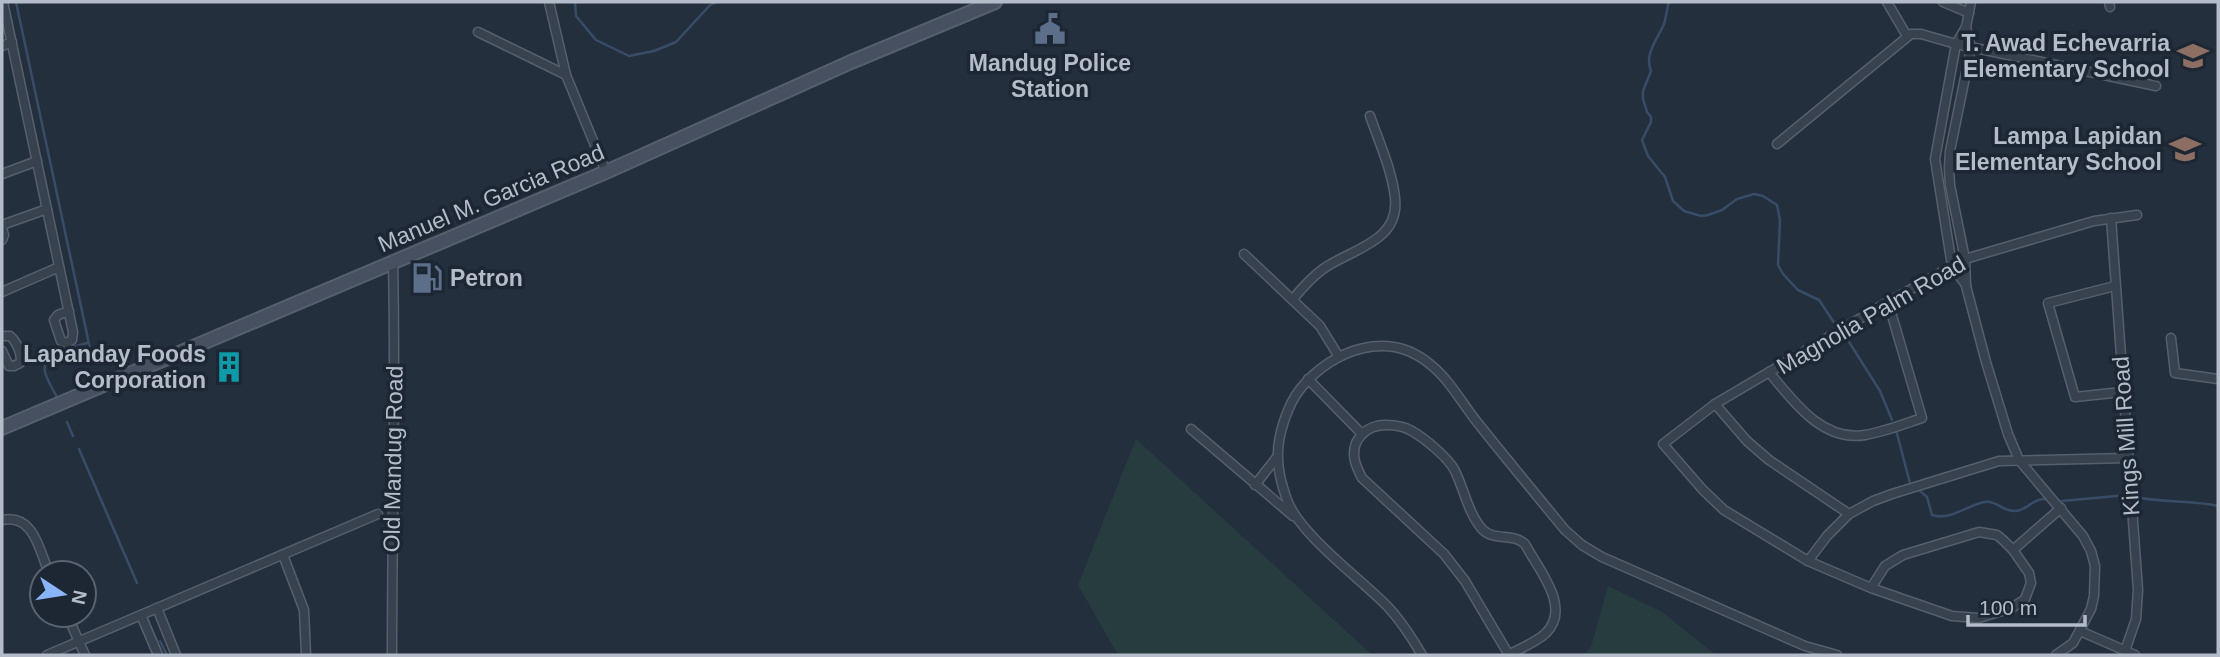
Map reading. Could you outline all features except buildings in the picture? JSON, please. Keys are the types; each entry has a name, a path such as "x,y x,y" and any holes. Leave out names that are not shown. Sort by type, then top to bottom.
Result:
{"main road":[{"name":"Manuel M. Garcia Road","path":"2,428 606,172 851,62 995,2"}],"street":[{"path":"4,2 69,312"},
{"path":"549,2 566,75 606,172"},
{"path":"1887,2 1907,36"},
{"path":"1943,2 1969,13"},
{"path":"1966,286 1952,266 1935,169 1935,149 1956,44 1966,27 1971,2"},
{"path":"1966,27 1971,47 1950,150 1949,168 1965,259 1966,286 1986,362 2008,434 2019,460 2083,536 2095,566 2091,609 2073,643 2056,655"},
{"path":"478,32 566,75"},
{"path":"1777,144 1907,36 1921,34 1956,44 2156,86"},
{"path":"2,46 12,42"},
{"path":"1948,83 1963,86"},
{"path":"1293,299 1311,278 1325,268 1380,237 1394,213 1392,180 1370,116"},
{"path":"2,174 37,161"},
{"path":"2,240 2,226 47,209"},
{"name":"Magnolia Palm Road","path":"1808,561 1724,510 1663,443 1715,404 1965,259 2074,226 2137,215"},
{"name":"Kings Mill Road","path":"2110,218 2138,605 2132,634 2125,651"},
{"path":"1244,254 1320,326 1339,357"},
{"name":"Old Mandug Road","path":"392,655 395,340 393,262"},
{"path":"2,292 59,267"},
{"path":"2115,286 2048,303 2075,397 2122,392"},
{"path":"1769,372 1798,407 1811,418 1839,433 1866,435 1923,418 1888,302"},
{"path":"2,336 10,336 13,339 21,357 20,363 9,366 2,351"},
{"path":"2171,338 2175,373 2218,379"},
{"path":"1298,521 1288,503 1277,457 1286,417 1296,394 1308,379 1351,350 1378,345 1404,348 1432,365 1444,378 1475,421 1565,530 1582,545 1602,557 1758,626 1805,646 1837,655"},
{"path":"1308,379 1362,434"},
{"path":"1715,404 1747,441 1849,514"},
{"path":"1399,425 1412,431 1451,464 1470,508 1485,532 1490,536 1520,539 1525,544 1552,593 1556,605 1555,622 1546,633 1508,655 1465,581 1444,554 1362,478 1353,454 1362,434 1374,426 1399,425"},
{"path":"1191,429 1298,521 1388,607 1404,625 1422,655"},
{"path":"1255,485 1277,457"},
{"path":"1871,588 1879,573 1893,560 1979,531 1997,535 2013,550 2029,573 2029,591 2025,598 2012,608 1992,615 1967,618 1952,616 1871,588 1808,561 1827,536 1849,514 1902,491 1999,461 2127,458"},
{"path":"2013,550 2061,509"},
{"path":"47,655 378,514"},
{"path":"2,520 21,520 30,528 44,559"},
{"path":"283,555 304,610 306,655"},
{"path":"157,608 176,655"},
{"path":"141,615 158,655"},
{"path":"73,629 85,655"},
{"path":"2080,631 2135,655"}],"green space":[{"path":"1136,439 1372,655 1118,655 1078,585"},
{"path":"1608,586 1662,612 1716,655 1583,655 1591,647"}],"waterway":[{"path":"16,2 92,358"},
{"path":"575,2 576,16 596,40 629,56 654,51 676,42 711,4 717,2"},
{"path":"1669,2 1664,24 1650,53 1651,71 1643,91 1643,99 1651,117 1642,140 1648,156 1665,177 1673,201 1684,211 1701,216 1708,215 1722,210 1737,199 1754,194 1777,205 1780,220 1778,265 1798,290 1819,300 1835,324"},
{"path":"1844,334 1880,391 1892,420"},
{"path":"57,397 45,372 45,365 53,355 87,343"},
{"path":"67,422 73,436"},
{"path":"1896,430 1910,483"},
{"path":"79,449 137,583"},
{"path":"1920,491 1927,497 1932,515 1939,516 1985,502 2011,511 2019,510 2037,500 2045,499"},
{"path":"2062,501 2127,495"},
{"path":"2136,497 2218,506"},
{"path":"160,641 167,655"}],"place":[{"name":"Mandug Police Station","path":"1050,29"},
{"name":"T. Awad Echevarria Elementary School","path":"2193,56"},
{"name":"Lampa Lapidan Elementary School","path":"2185,149"},
{"name":"Petron","path":"427,278"},
{"name":"Lapanday Foods Corporation","path":"229,367"}]}
